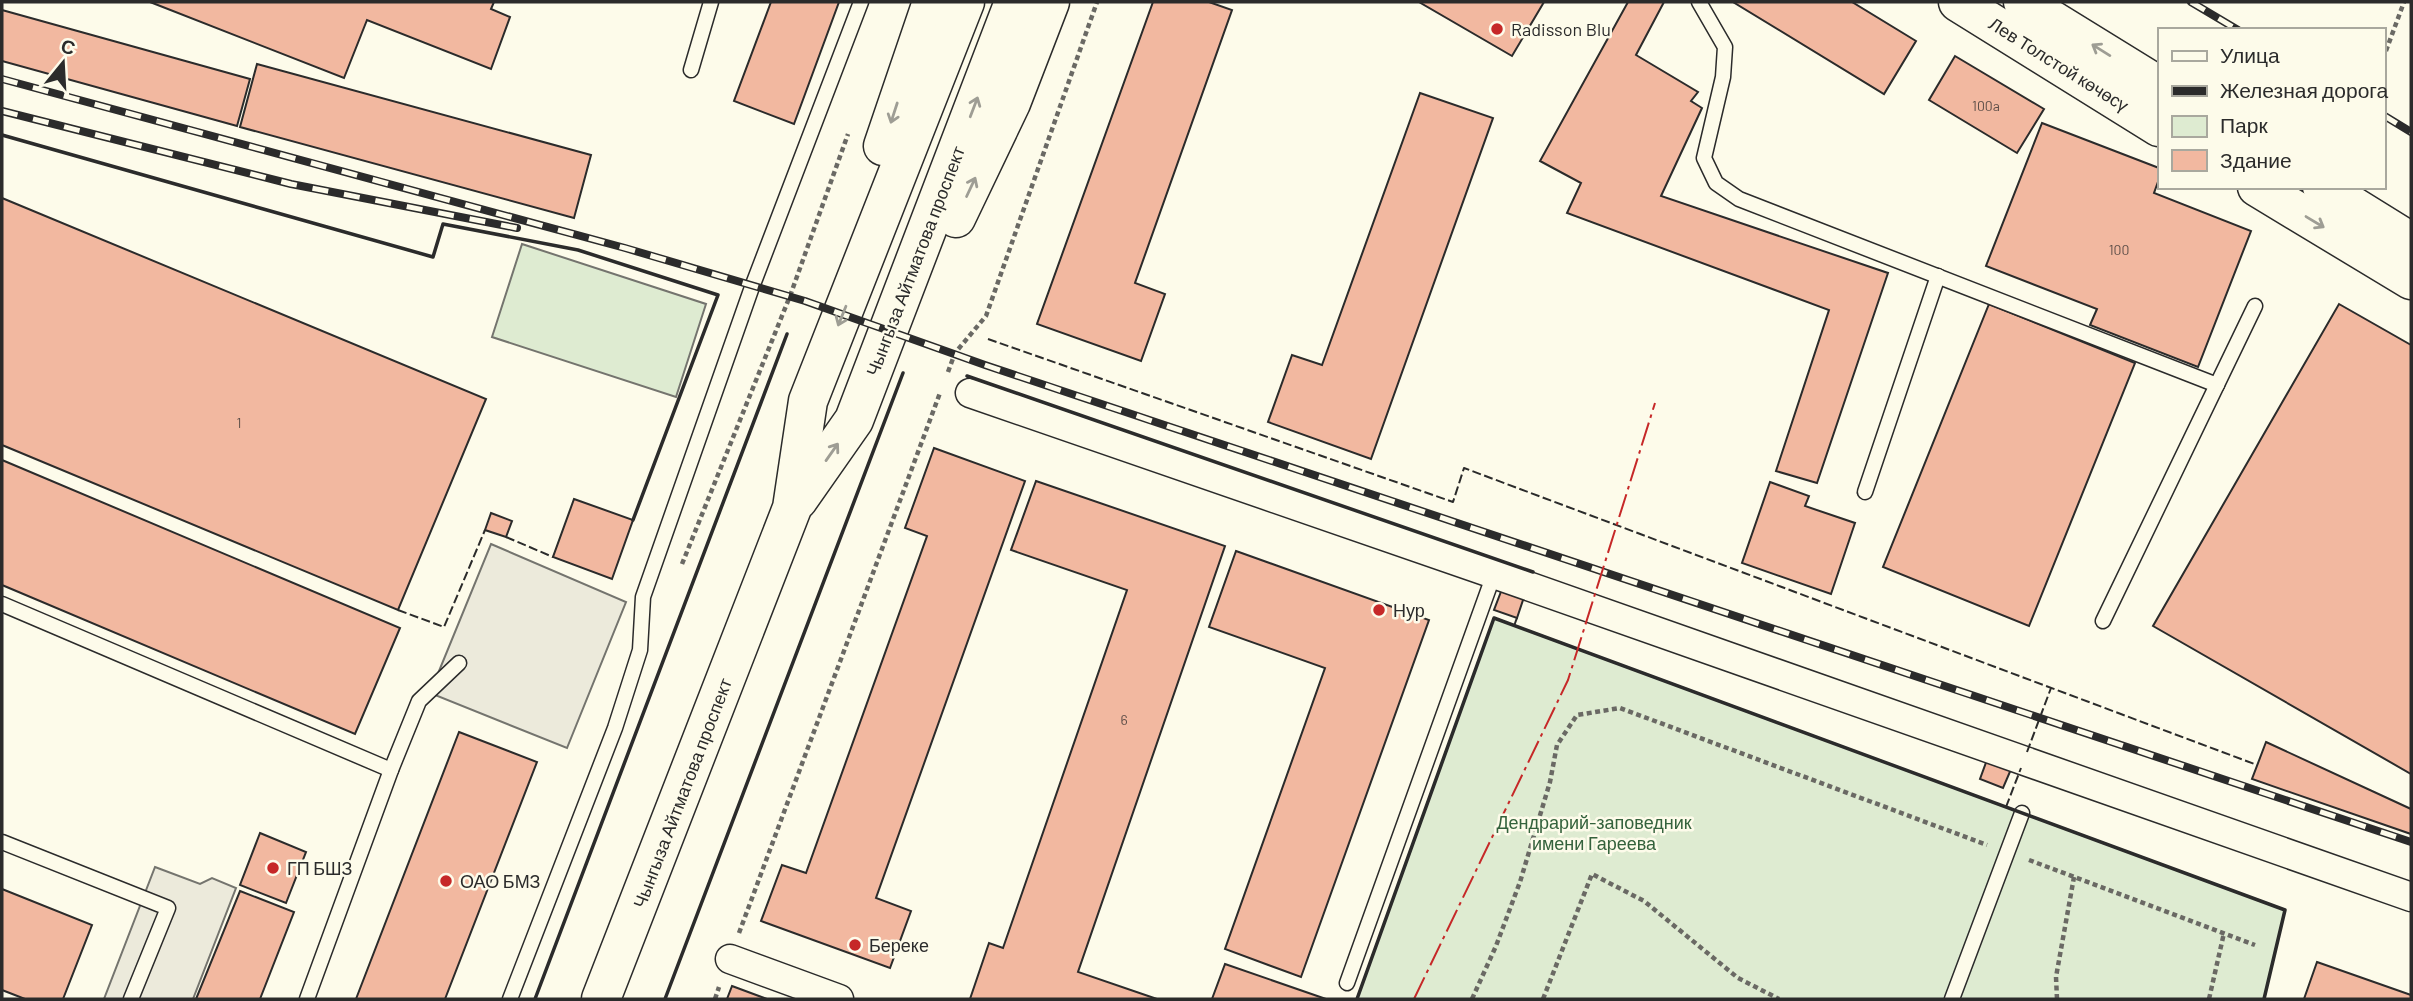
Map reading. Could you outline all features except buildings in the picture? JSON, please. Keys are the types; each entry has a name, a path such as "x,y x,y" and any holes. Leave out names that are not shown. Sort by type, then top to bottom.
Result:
{"main road":[{"path":"862,268 871,185 932,2"},
{"name":"Чынгыза Айтматова проспект","path":"601,999 792,508 808,401 965,2"},
{"name":"Чынгыза Айтматова проспект","path":"792,508 854,420 1014,2"},
{"path":"907,285 957,217 1011,103 1050,2"},
{"name":"Лев Толстой көчөсү","path":"1958,2 2158,126"},
{"name":"Лев Толстой көчөсү","path":"2023,2 2158,85"},
{"path":"2260,189 2411,280"},
{"path":"2325,189 2411,242"}],"street":[{"path":"970,393 1494,574 2411,897"},
{"path":"730,958 839,999"}],"lane":[{"path":"691,70 711,2"},
{"path":"510,999 615,728 640,650 643,597 752,287 861,2"},
{"path":"1699,2 1725,47 1723,78 1704,158 1716,183 1739,198 2217,385"},
{"path":"1865,492 1938,276"},
{"path":"2103,621 2255,306"},
{"path":"1347,984 1494,574"},
{"path":"2,604 391,770"},
{"path":"307,999 419,701 459,663"},
{"path":"1952,999 2022,813"},
{"path":"2,842 168,908 131,999"}],"path":[{"path":"715,999 955,353 986,316 1097,2"},
{"path":"2385,54 2404,2"},
{"path":"1472,999 1520,882 1550,782 1557,745 1577,715 1620,708 2255,945"},
{"path":"1543,999 1592,874 1644,901 1738,978 1779,999"},
{"path":"2057,999 2056,977 2074,877"},
{"path":"2209,999 2224,933"}],"green space":[{"path":"522,244 706,304 676,397 492,337"},
{"name":"Дендрарий-заповедник имени Гареева","path":"1494,618 2285,910 2264,999 1357,999"}],"shaded area":[{"path":"491,544 626,602 567,748 430,693"},
{"path":"155,867 200,884 212,878 236,888 193,999 104,999"}],"railway":[{"path":"2191,2 2235,28"},
{"path":"2,79 625,248 805,301 985,365 2411,842"},
{"path":"2,111 291,184 517,228"},
{"path":"2385,116 2411,132"}],"fence":[{"path":"988,339 1453,502 1464,468 2257,765"},
{"path":"398,610 444,627 485,530"},
{"path":"506,537 553,557"},
{"path":"1514,626 1518,615"},
{"path":"2027,752 2051,688"},
{"path":"2006,807 2021,768"}],"wall":[{"path":"2,135 433,257 443,224 578,250 718,295 633,520"},
{"path":"535,999 787,334"},
{"path":"665,999 903,373"},
{"path":"967,376 1533,572"},
{"path":"1357,999 1494,618 2285,910 2264,999"}],"power":[{"path":"1414,999 1568,680 1655,403"}],"place":[{"name":"Radisson Blu","path":"1497,29"},
{"name":"Нур","path":"1379,610"},
{"name":"ГП БШЗ","path":"273,868"},
{"name":"ОАО БМЗ","path":"446,881"},
{"name":"Береке","path":"855,945"}]}
